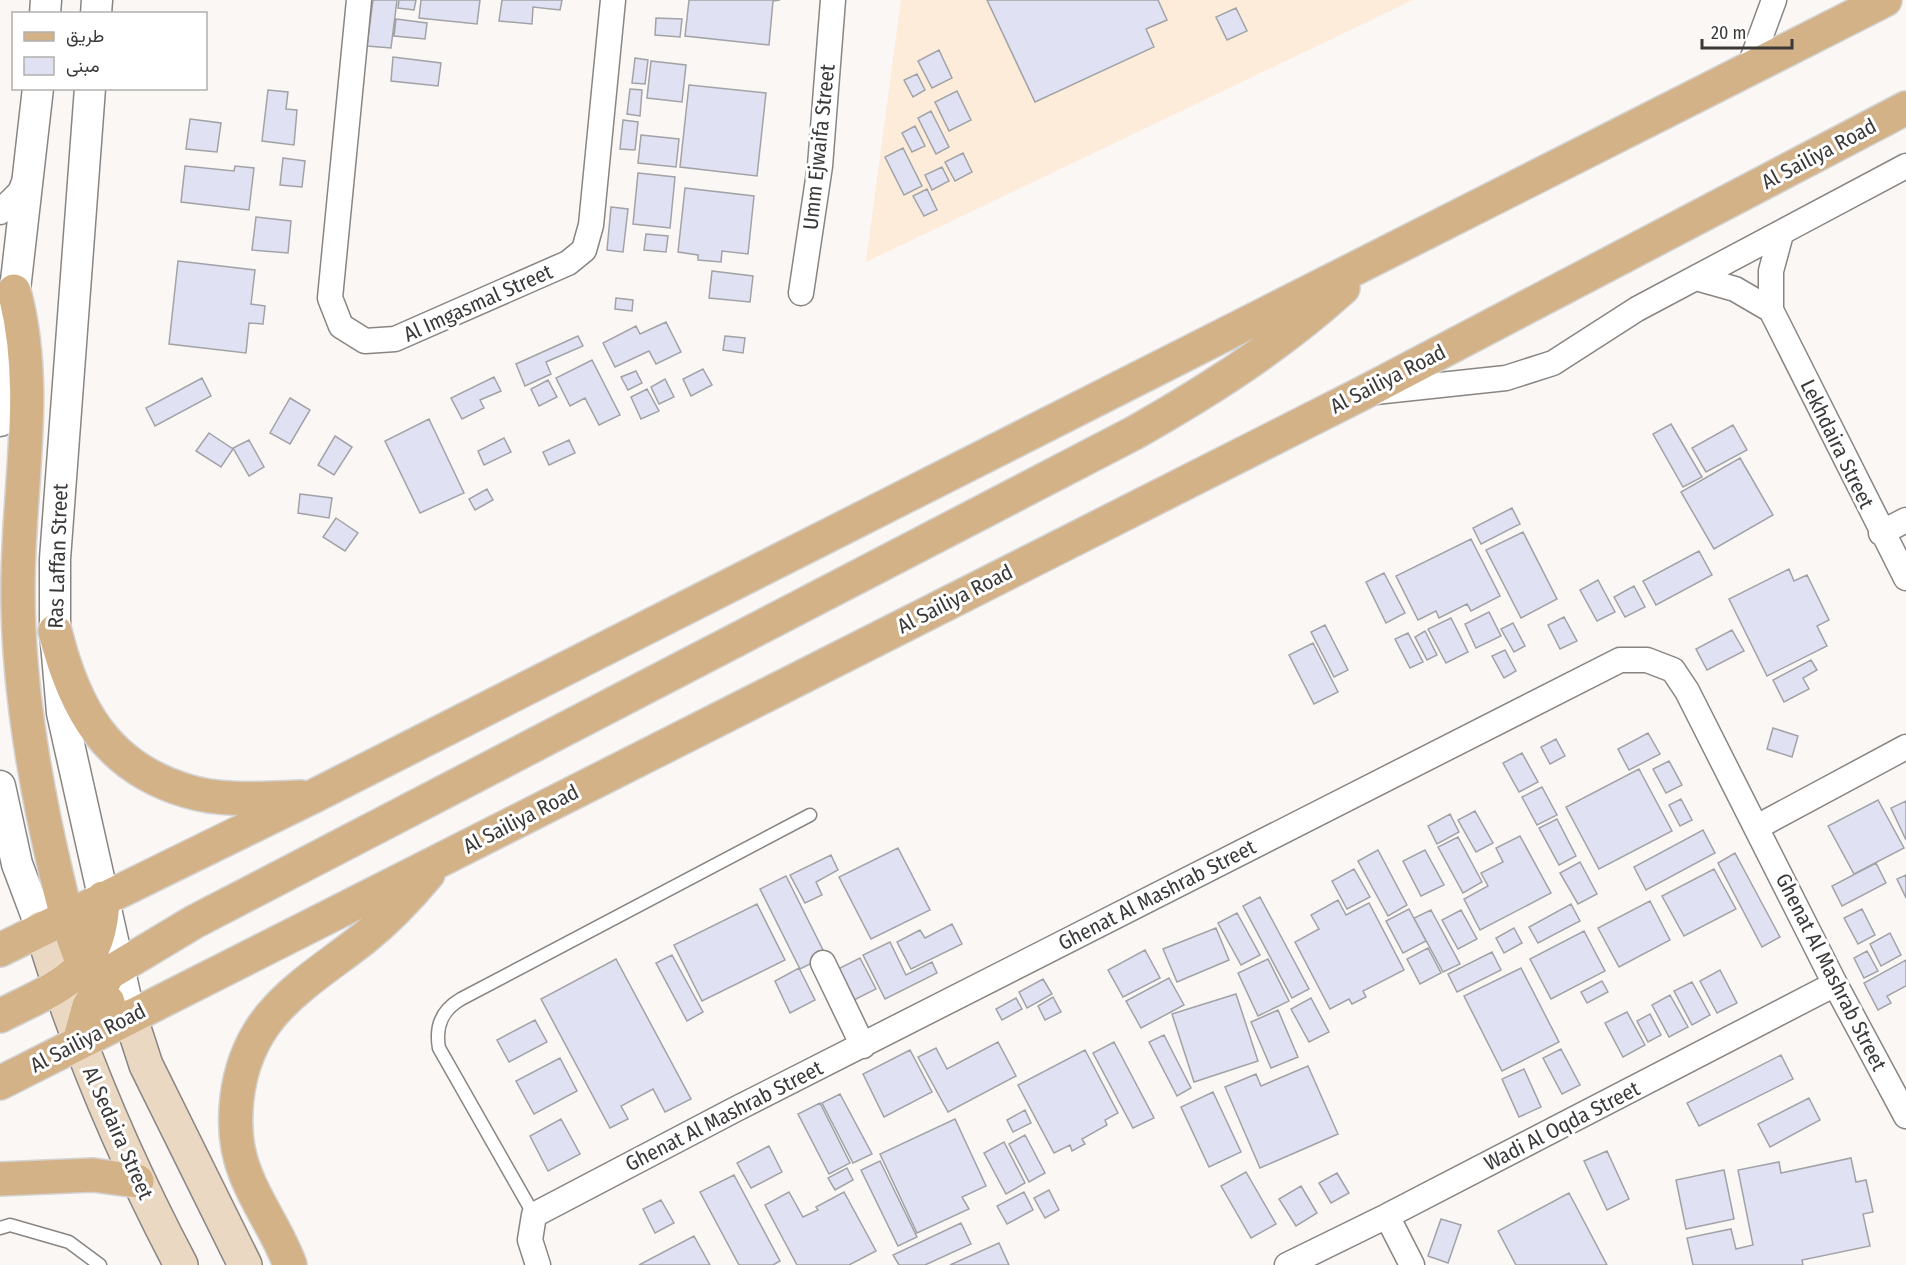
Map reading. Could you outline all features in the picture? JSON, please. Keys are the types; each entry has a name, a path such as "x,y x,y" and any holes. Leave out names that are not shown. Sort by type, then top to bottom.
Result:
{"main road":[{"path":"0,950 312,797 1885,0"},
{"name":"Al Sailiya Road","path":"0,1083 1361,393 1906,108"},
{"path":"0,1016 59,986 100,973 1134,433 1200,396 1263,353 1323,306 1380,255"},
{"path":"7,278 21,316 27,360 18,586 21,666 50,850 54,922 100,973"},
{"path":"55,631 73,691 88,718 106,741 128,761 153,778 189,792 227,797 312,797"},
{"path":"290,1265 245,1174 238,1144 235,1114 239,1084 248,1055 261,1028 281,1005 306,980 336,960 392,914 440,860"},
{"path":"103,898 99,937 100,973 106,1001 130,1016 146,1065 245,1265"},
{"name":"Al Sedaira Street","path":"54,922 59,986 78,1042 137,1181 182,1265"},
{"path":"78,1042 100,973"},
{"path":"0,1179 93,1175 137,1181"}],"street":[{"name":"Al Imgasmal Street","path":"359,0 330,298 341,326 365,341 395,339 568,263 584,250 591,225 613,0"},
{"name":"Umm Ejwaifa Street","path":"801,293 820,166 833,0"},
{"path":"1748,70 1774,0"},
{"path":"0,421 7,278 30,170 38,90"},
{"name":"Ras Laffan Street","path":"90,90 55,559 55,631 62,712 103,898"},
{"path":"1361,393 1482,381 1530,372 1574,351 1622,317 1906,166"},
{"path":"0,212 20,192 30,170"},
{"name":"Lekhdaira Street","path":"1781,234 1771,271 1771,310 1881,533 1906,578"},
{"path":"1695,278 1735,289 1771,310"},
{"path":"1881,533 1906,520"},
{"name":"Ghenat Al Mashrab Street","path":"534,1215 736,1109 1620,660 1647,660 1674,670 1758,827 1834,984 1906,1116"},
{"path":"1758,827 1906,747"},
{"path":"0,786 17,864 54,922"},
{"path":"823,963 863,1046"},
{"name":"Wadi Al Oqda Street","path":"1287,1265 1387,1216 1834,984"},
{"path":"534,1215 530,1240 538,1265"},
{"path":"1387,1216 1412,1265"}],"lane":[{"path":"534,1215 439,1048 437,1036 443,1014 461,999 810,815"},
{"path":"0,1228 10,1225 69,1242 100,1265"}],"shaded area":[{"path":"901,0 1413,0 866,262"}],"building":[{"path":"373,0 397,0 391,48 367,46"},
{"path":"399,0 416,0 414,10 398,8"},
{"path":"421,0 480,0 477,24 419,18"},
{"path":"502,0 562,0 560,10 533,7 532,24 499,21"},
{"path":"689,0 780,0 773,1 769,45 685,36"},
{"path":"987,0 1158,0 1167,20 1146,29 1154,47 1035,102"},
{"path":"1236,8 1247,31 1227,40 1216,17"},
{"path":"656,18 682,19 680,37 655,35"},
{"path":"396,19 427,23 425,39 394,36"},
{"path":"939,50 952,78 932,88 918,61"},
{"path":"393,57 441,63 438,86 391,81"},
{"path":"635,58 648,60 645,84 632,83"},
{"path":"651,61 686,65 682,102 647,98"},
{"path":"917,74 925,90 913,97 904,80"},
{"path":"689,85 766,93 757,176 680,167"},
{"path":"630,89 642,90 640,116 627,114"},
{"path":"268,90 288,92 286,109 297,110 294,145 262,141"},
{"path":"957,91 971,120 949,131 935,102"},
{"path":"931,111 949,147 936,154 918,118"},
{"path":"190,119 221,123 217,152 186,149"},
{"path":"623,120 638,122 635,150 620,149"},
{"path":"915,126 925,146 912,152 902,133"},
{"path":"641,135 679,139 676,167 638,163"},
{"path":"903,148 922,186 904,195 885,157"},
{"path":"963,153 972,172 955,181 945,162"},
{"path":"283,158 305,161 302,187 280,185"},
{"path":"185,166 234,171 235,166 254,168 249,210 181,202"},
{"path":"942,167 949,181 932,190 925,175"},
{"path":"638,173 675,177 670,228 633,224"},
{"path":"685,188 754,196 748,254 722,251 721,262 698,260 698,255 678,252"},
{"path":"927,189 937,210 924,216 913,196"},
{"path":"611,207 628,209 623,252 607,250"},
{"path":"256,217 291,221 288,253 252,250"},
{"path":"646,234 668,236 666,252 644,250"},
{"path":"178,261 255,270 251,304 265,306 263,324 249,323 246,353 169,344"},
{"path":"712,271 753,276 750,302 709,298"},
{"path":"616,298 633,300 632,311 615,309"},
{"path":"666,322 681,352 656,364 649,351 615,367 603,343 636,326 640,334"},
{"path":"578,336 583,346 546,362 551,374 525,386 516,364"},
{"path":"725,336 745,338 743,353 723,350"},
{"path":"592,360 620,415 599,425 585,398 570,406 556,378"},
{"path":"703,369 712,385 691,396 683,379"},
{"path":"636,371 642,383 628,390 621,377"},
{"path":"494,377 501,391 480,400 484,408 462,419 451,398"},
{"path":"202,378 211,396 155,426 146,408"},
{"path":"665,379 674,397 659,404 651,387"},
{"path":"548,380 557,397 539,406 531,389"},
{"path":"647,389 659,411 641,419 631,397"},
{"path":"290,398 310,410 290,444 270,433"},
{"path":"429,419 464,493 420,513 385,441"},
{"path":"1671,424 1702,477 1683,487 1653,434"},
{"path":"1733,425 1747,450 1706,472 1692,448"},
{"path":"209,433 233,449 221,467 196,451"},
{"path":"335,436 352,447 334,475 318,465"},
{"path":"504,438 511,452 484,465 478,451"},
{"path":"249,440 264,467 249,476 233,448"},
{"path":"569,440 575,453 549,465 543,452"},
{"path":"1740,458 1773,515 1714,549 1681,492"},
{"path":"487,489 493,500 475,510 469,499"},
{"path":"300,494 332,498 329,518 298,513"},
{"path":"1512,508 1520,524 1481,544 1473,528"},
{"path":"336,518 358,533 345,551 323,537"},
{"path":"1523,532 1557,599 1521,618 1486,550"},
{"path":"1471,539 1500,596 1471,611 1467,604 1439,618 1436,611 1418,620 1396,576"},
{"path":"1699,551 1712,575 1656,605 1643,581"},
{"path":"1789,569 1794,581 1807,575 1829,620 1817,626 1827,646 1767,676 1729,599"},
{"path":"1384,573 1405,613 1386,623 1366,582"},
{"path":"1598,580 1615,612 1597,621 1580,590"},
{"path":"1634,586 1645,607 1625,617 1614,597"},
{"path":"1489,612 1501,636 1476,648 1465,624"},
{"path":"1564,617 1577,641 1560,649 1548,625"},
{"path":"1451,618 1468,652 1446,663 1428,629"},
{"path":"1513,623 1525,646 1514,652 1501,629"},
{"path":"1325,625 1348,670 1334,677 1311,632"},
{"path":"1732,630 1744,651 1707,670 1696,649"},
{"path":"1425,631 1437,655 1427,660 1415,637"},
{"path":"1408,633 1423,662 1410,668 1395,639"},
{"path":"1313,643 1338,692 1314,704 1289,655"},
{"path":"1505,650 1516,671 1504,678 1492,656"},
{"path":"1811,660 1817,670 1803,678 1809,689 1784,702 1773,680"},
{"path":"1773,728 1798,736 1792,757 1767,749"},
{"path":"1648,733 1660,754 1629,770 1618,749"},
{"path":"1556,739 1565,756 1550,764 1541,747"},
{"path":"1522,753 1538,782 1519,792 1503,763"},
{"path":"1669,761 1682,785 1666,793 1653,769"},
{"path":"1639,769 1672,831 1599,869 1566,807"},
{"path":"1542,787 1557,815 1537,825 1522,797"},
{"path":"1681,799 1692,820 1680,826 1669,805"},
{"path":"1878,800 1904,848 1854,874 1828,826"},
{"path":"1906,801 1906,840 1891,808"},
{"path":"1475,811 1493,843 1476,852 1458,820"},
{"path":"1450,814 1459,832 1437,844 1428,826"},
{"path":"1557,819 1576,856 1559,865 1539,828"},
{"path":"1703,830 1715,853 1646,890 1634,867"},
{"path":"1520,836 1551,893 1480,930 1464,899 1488,886 1481,873 1503,862 1496,848"},
{"path":"1458,837 1482,882 1463,893 1438,847"},
{"path":"898,848 930,910 871,939 839,877"},
{"path":"1378,850 1407,905 1388,916 1358,861"},
{"path":"1425,850 1444,885 1421,896 1403,861"},
{"path":"1735,853 1780,937 1762,947 1718,863"},
{"path":"831,855 838,870 816,882 822,895 805,903 790,875"},
{"path":"1580,862 1597,894 1578,904 1560,873"},
{"path":"1876,863 1886,883 1842,906 1832,886"},
{"path":"1354,869 1370,897 1347,909 1332,881"},
{"path":"1714,869 1736,909 1684,936 1662,896"},
{"path":"1906,875 1906,898 1897,879"},
{"path":"786,876 826,956 800,969 760,889"},
{"path":"1260,897 1309,989 1292,998 1243,906"},
{"path":"1338,900 1346,915 1369,903 1404,970 1363,991 1366,997 1352,1004 1349,999 1330,1009 1295,942 1319,929 1311,915"},
{"path":"1650,901 1670,940 1619,967 1598,928"},
{"path":"757,904 785,960 702,1001 674,945"},
{"path":"1571,904 1580,921 1538,943 1529,927"},
{"path":"1409,909 1426,941 1403,953 1386,921"},
{"path":"1862,909 1875,935 1858,944 1844,918"},
{"path":"1431,910 1460,964 1443,972 1414,918"},
{"path":"1461,910 1477,939 1458,949 1442,920"},
{"path":"1237,913 1260,955 1241,965 1218,923"},
{"path":"952,924 962,944 911,969 897,942 920,930 925,938"},
{"path":"1216,928 1229,960 1177,982 1163,949"},
{"path":"1514,928 1522,943 1504,953 1496,938"},
{"path":"1584,931 1605,971 1551,999 1530,959"},
{"path":"1890,933 1901,955 1881,966 1870,944"},
{"path":"890,942 906,975 932,962 937,973 885,999 863,955"},
{"path":"1428,948 1441,973 1420,984 1407,959"},
{"path":"1145,950 1160,978 1123,997 1108,970"},
{"path":"1867,951 1878,971 1864,978 1854,958"},
{"path":"1492,952 1501,970 1457,992 1448,974"},
{"path":"672,955 703,1012 687,1021 656,963"},
{"path":"860,958 876,989 848,1003 832,972"},
{"path":"616,959 691,1099 665,1112 653,1089 621,1106 628,1119 610,1128 541,999"},
{"path":"1268,959 1289,1001 1258,1016 1238,973"},
{"path":"1906,960 1906,986 1887,996 1891,1003 1878,1010 1864,983"},
{"path":"799,968 815,1000 790,1013 775,981"},
{"path":"1521,968 1559,1042 1502,1071 1464,996"},
{"path":"1720,970 1737,1003 1717,1013 1700,981"},
{"path":"1169,978 1184,1005 1141,1028 1126,1001"},
{"path":"1043,979 1052,994 1027,1008 1019,992"},
{"path":"1602,981 1608,992 1587,1003 1581,992"},
{"path":"1692,982 1710,1015 1692,1025 1674,991"},
{"path":"1236,994 1258,1061 1194,1082 1172,1014"},
{"path":"1670,995 1688,1027 1669,1037 1652,1005"},
{"path":"1053,997 1061,1012 1045,1020 1038,1006"},
{"path":"1016,998 1022,1009 1002,1020 996,1009"},
{"path":"1311,998 1329,1032 1309,1042 1291,1009"},
{"path":"1278,1010 1298,1057 1271,1068 1251,1022"},
{"path":"1627,1012 1645,1045 1623,1057 1605,1023"},
{"path":"1650,1014 1661,1035 1648,1042 1637,1021"},
{"path":"535,1020 547,1042 509,1062 497,1040"},
{"path":"1164,1035 1191,1088 1177,1096 1149,1042"},
{"path":"998,1042 1016,1076 948,1112 918,1057 936,1048 947,1069"},
{"path":"1114,1042 1154,1118 1133,1128 1093,1053"},
{"path":"1561,1049 1580,1085 1562,1094 1543,1058"},
{"path":"910,1050 932,1092 884,1117 863,1074"},
{"path":"1085,1050 1118,1113 1105,1120 1107,1125 1082,1139 1085,1144 1072,1151 1070,1145 1054,1153 1018,1085"},
{"path":"1781,1055 1793,1079 1699,1126 1687,1103"},
{"path":"560,1058 577,1091 534,1114 516,1081"},
{"path":"1308,1066 1338,1134 1260,1168 1225,1087 1256,1074 1261,1086"},
{"path":"1524,1069 1541,1107 1519,1117 1502,1079"},
{"path":"1213,1092 1241,1152 1209,1167 1181,1107"},
{"path":"840,1094 872,1154 853,1163 822,1103"},
{"path":"1809,1098 1820,1120 1770,1147 1758,1124"},
{"path":"820,1103 850,1163 829,1174 798,1114"},
{"path":"1025,1110 1031,1123 1013,1132 1007,1120"},
{"path":"561,1119 580,1154 548,1171 530,1136"},
{"path":"955,1119 986,1186 962,1197 969,1209 917,1233 880,1154"},
{"path":"1025,1135 1045,1173 1029,1182 1009,1144"},
{"path":"1004,1142 1025,1183 1006,1194 984,1153"},
{"path":"769,1146 782,1172 751,1188 737,1163"},
{"path":"1607,1151 1629,1199 1607,1210 1584,1161"},
{"path":"1851,1158 1856,1182 1866,1180 1873,1212 1863,1214 1870,1246 1802,1260 1803,1265 1693,1265 1687,1238 1731,1229 1736,1249 1753,1245 1738,1170 1779,1162 1781,1173"},
{"path":"880,1161 917,1237 898,1246 861,1170"},
{"path":"847,1168 853,1180 835,1190 828,1178"},
{"path":"1724,1170 1734,1219 1686,1229 1676,1180"},
{"path":"1246,1172 1276,1224 1251,1238 1221,1186"},
{"path":"1337,1173 1349,1193 1331,1203 1319,1183"},
{"path":"734,1175 780,1261 773,1265 739,1265 700,1192"},
{"path":"1301,1186 1317,1213 1296,1226 1279,1199"},
{"path":"1049,1190 1059,1210 1045,1218 1034,1198"},
{"path":"789,1192 803,1217 818,1210 816,1207 844,1192 876,1251 849,1265 797,1265 765,1205"},
{"path":"1024,1192 1033,1210 1007,1224 997,1206"},
{"path":"1569,1193 1607,1265 1516,1265 1498,1231"},
{"path":"661,1200 674,1223 655,1233 643,1209"},
{"path":"1441,1219 1461,1225 1448,1263 1428,1256"},
{"path":"961,1223 971,1244 925,1265 899,1265 893,1255"},
{"path":"694,1236 710,1265 639,1265"},
{"path":"999,1243 1009,1265 950,1265"}]}
